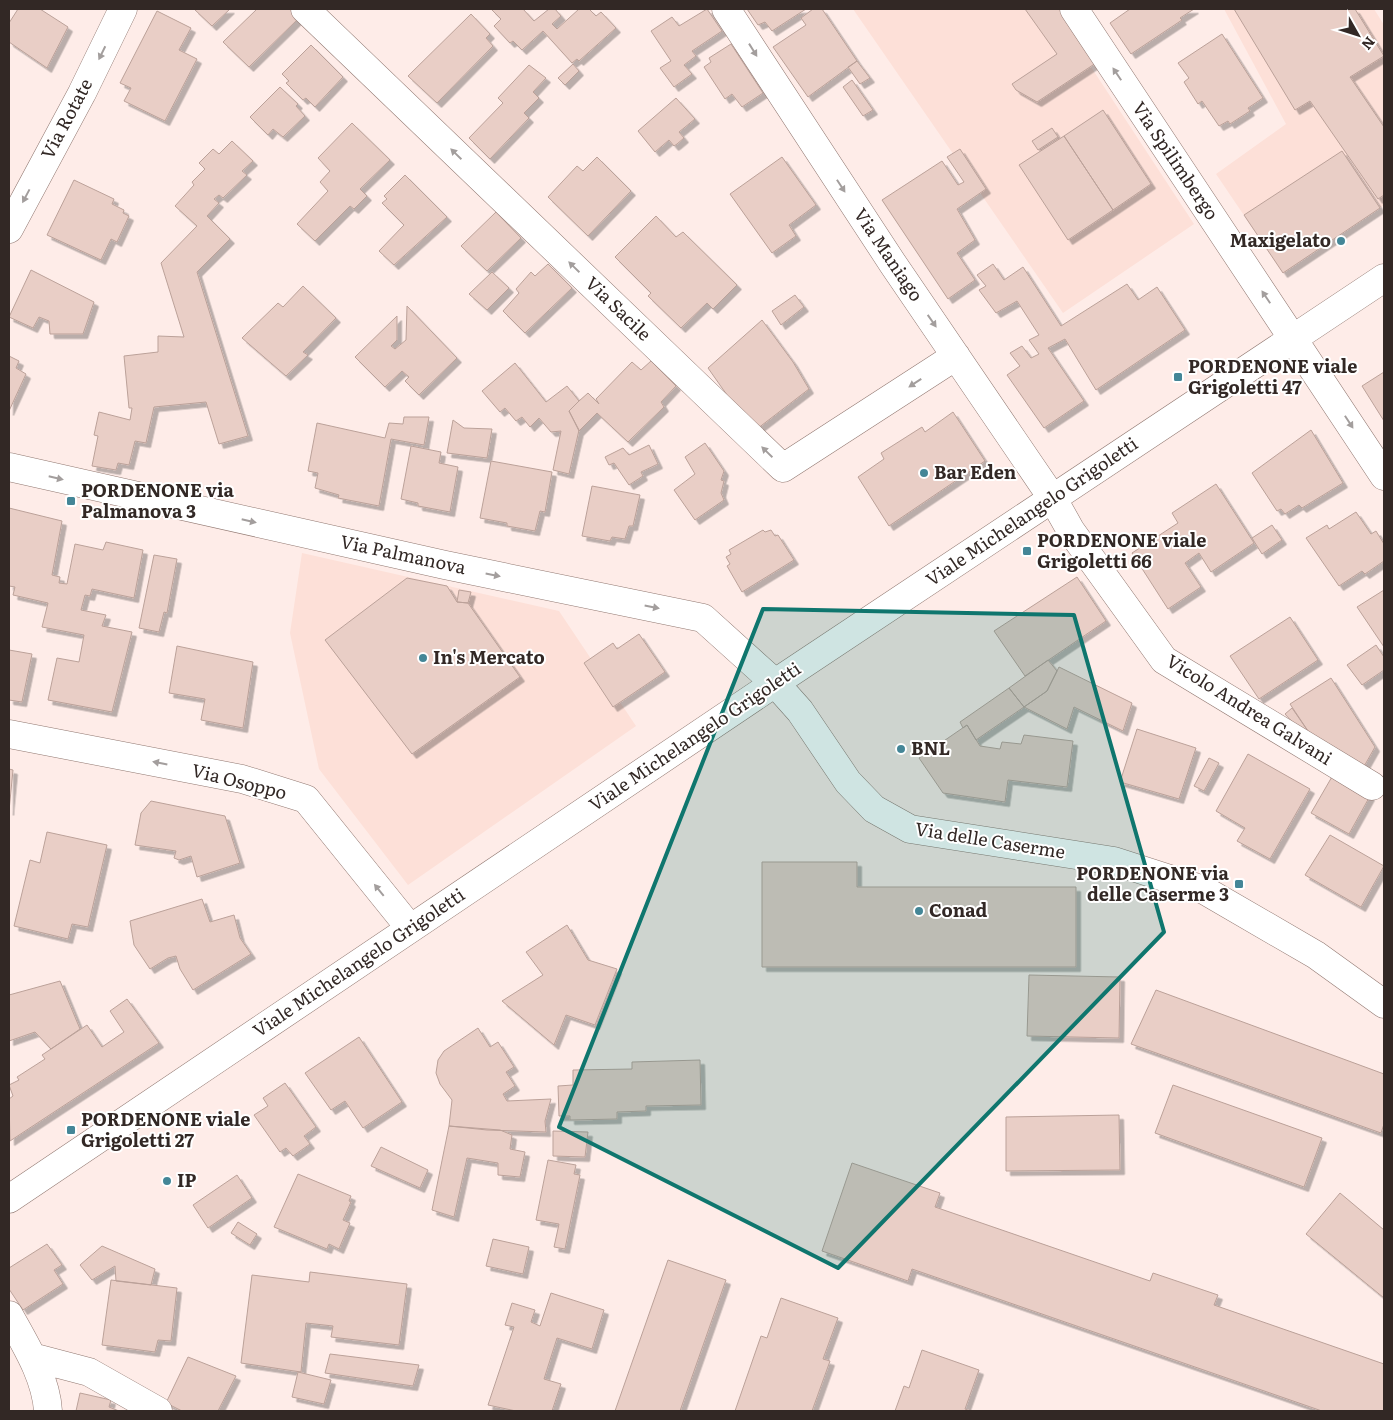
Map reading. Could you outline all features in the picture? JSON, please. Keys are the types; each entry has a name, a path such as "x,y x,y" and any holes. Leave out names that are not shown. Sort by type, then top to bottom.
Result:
{"street":[{"name":"Via Rotate","path":"9,228 82,93 123,9"},
{"name":"Via Sacile","path":"304,9 783,468 956,356"},
{"name":"Via Maniago","path":"726,9 865,222 1053,499"},
{"name":"Via Spilimbergo","path":"1074,9 1384,476"},
{"name":"Viale Michelangelo Grigoletti","path":"9,1199 775,683 1384,278"},
{"name":"Via Palmanova","path":"9,467 444,565 703,618 775,683"},
{"name":"Vicolo Andrea Galvani","path":"1053,499 1071,531 1164,660 1372,786"},
{"name":"Via delle Caserme","path":"775,683 800,711 848,782 874,809 910,829 1114,861 1204,890 1316,955 1384,1004"},
{"name":"Via Osoppo","path":"9,734 242,779 306,799 410,928"},
{"path":"9,1315 32,1357 48,1400 48,1411"},
{"path":"32,1357 89,1372 158,1411"}],"highlighted area":[{"path":"763,609 1074,615 1164,932 838,1268 559,1127"}],"shaded area":[{"path":"853,9 1053,9 1194,224 1063,313"},
{"path":"1224,9 1374,9 1384,25 1384,205 1283,273 1216,174 1286,124"},
{"path":"302,553 559,611 636,726 408,885 319,769 290,633"}],"building":[{"path":"18,9 40,9 68,27 47,68 9,42 9,23"},
{"path":"194,9 230,9 212,26"},
{"path":"257,9 292,9 300,17 249,67 223,42"},
{"path":"491,9 523,9 534,21 549,9 555,9 561,16 552,24 557,29 579,9 589,9 596,16 601,12 616,28 579,61 577,59 572,63 543,31 522,50 513,41 510,43 494,26 501,19"},
{"path":"707,9 722,31 692,51 696,56 684,65 692,74 674,87 660,68 671,61 651,31 672,17 679,26"},
{"path":"747,9 806,9 772,31 765,22 758,25"},
{"path":"813,9 822,9 857,61 808,97 773,47 806,25 801,18"},
{"path":"1025,9 1060,9 1096,63 1037,102 1016,90 1012,84 1057,54"},
{"path":"1130,9 1194,9 1180,18 1182,20 1131,54 1110,23"},
{"path":"1234,9 1355,9 1384,56 1350,77 1384,127 1384,195 1378,199 1310,101 1295,110"},
{"path":"157,11 191,28 179,50 197,59 165,121 124,101 131,88 120,83"},
{"path":"471,14 490,34 486,38 493,46 437,103 408,76"},
{"path":"1222,34 1263,98 1248,108 1250,111 1230,124 1228,121 1219,126 1202,101 1198,104 1184,82 1189,78 1178,63"},
{"path":"731,44 763,93 742,107 732,94 725,99 704,67 711,62 709,58"},
{"path":"311,45 343,77 315,107 306,98 303,100 286,83 289,81 282,74"},
{"path":"857,61 870,78 860,84 848,67"},
{"path":"573,64 579,71 565,85 558,78"},
{"path":"529,65 546,78 533,92 539,98 524,113 529,118 490,159 469,138 503,103 498,98"},
{"path":"852,80 873,110 863,116 843,87"},
{"path":"280,87 298,104 296,106 305,116 283,137 273,129 268,135 250,117"},
{"path":"676,98 695,119 679,132 684,138 677,144 674,146 669,140 655,152 638,131"},
{"path":"1103,110 1151,184 1113,210 1064,136"},
{"path":"352,123 390,160 360,189 367,196 354,209 350,206 315,241 297,224 328,191 320,182 330,171 318,158"},
{"path":"1052,128 1058,137 1038,150 1032,141"},
{"path":"1064,136 1113,210 1068,240 1019,165"},
{"path":"232,141 253,161 242,171 247,175 223,198 219,195 214,199 219,203 207,216 230,239 197,272 248,436 219,444 206,402 154,407 146,443 135,441 129,465 118,463 116,470 92,466 98,436 94,435 99,412 130,420 132,408 129,408 124,356 158,352 158,336 184,337 161,263 197,226 175,206 194,185 192,182 205,169 199,163 213,149 219,154"},
{"path":"960,149 986,189 957,209 975,240 957,253 975,280 948,299 882,200 942,161 958,185 964,182 947,157"},
{"path":"1342,151 1380,208 1283,273 1244,215"},
{"path":"597,157 631,191 588,236 548,197 577,166 583,171"},
{"path":"782,157 816,205 789,225 796,236 772,253 730,194"},
{"path":"405,175 447,217 394,265 379,251 404,225 382,203 387,199 384,196"},
{"path":"74,180 114,199 112,204 124,210 123,213 129,216 117,242 111,239 101,260 47,235"},
{"path":"496,212 521,238 487,271 461,246"},
{"path":"656,216 676,237 683,232 737,285 713,309 707,303 681,328 648,296 651,293 615,257"},
{"path":"548,264 572,288 525,333 503,311 519,293 516,289 531,272 535,276"},
{"path":"993,264 1004,280 1023,267 1061,326 1127,284 1138,300 1157,287 1185,330 1096,390 1065,339 1048,348 1084,401 1044,428 1007,375 1020,366 1010,353 1022,346 1031,358 1039,354 1029,340 1039,335 1017,301 996,313 979,290 986,286 977,275"},
{"path":"31,270 94,302 83,334 50,334 49,321 39,317 33,328 9,317"},
{"path":"492,272 509,288 487,310 469,294"},
{"path":"303,286 336,318 303,352 308,355 286,376 242,338 278,303 283,307"},
{"path":"795,295 804,307 781,325 772,311"},
{"path":"407,306 457,358 419,395 405,381 409,377 402,371 385,387 355,357 397,316 397,340 391,346 395,349 406,340"},
{"path":"762,320 793,362 809,389 753,432 708,368"},
{"path":"9,356 19,361 16,368 26,374 9,411"},
{"path":"651,361 676,386 661,402 664,407 628,442 597,413 579,431 569,411 579,401 588,393 599,404 596,399 632,362 641,370"},
{"path":"515,363 546,402 567,386 579,401 569,411 579,430 569,474 553,470 561,431 551,432 539,418 530,427 522,417 516,421 505,408 500,412 482,391"},
{"path":"1384,372 1384,421 1362,386"},
{"path":"953,412 985,461 889,526 858,477 884,459 881,453 922,427 925,432"},
{"path":"404,417 429,417 424,445 391,439 379,506 338,498 339,495 315,488 318,473 308,471 317,423 385,438 389,423 403,424"},
{"path":"453,420 464,428 492,429 487,458 447,453"},
{"path":"1311,430 1343,483 1302,508 1299,505 1285,514 1281,509 1277,511 1252,473"},
{"path":"705,443 724,471 721,480 724,481 721,493 724,500 695,520 674,490 695,474 685,457"},
{"path":"649,445 658,464 641,472 643,476 629,485 614,463 609,465 605,457 623,448 629,455"},
{"path":"411,446 441,452 439,463 458,467 450,512 418,506 418,503 401,499"},
{"path":"491,461 552,472 545,512 540,511 535,531 507,526 507,523 480,518"},
{"path":"1216,484 1254,543 1211,572 1199,553 1185,563 1201,587 1168,609 1132,553 1178,523 1172,513"},
{"path":"592,486 640,495 633,526 629,526 625,539 612,537 610,541 582,536"},
{"path":"9,508 62,521 52,575 60,577 59,583 67,584 75,544 103,550 106,542 143,550 134,598 92,589 90,596 85,595 81,610 106,615 102,626 132,632 112,712 48,700 57,658 79,662 84,635 42,627 48,603 13,595 15,587 9,586"},
{"path":"1356,512 1371,534 1376,531 1384,544 1384,561 1365,574 1362,571 1339,586 1306,538 1327,525 1329,529"},
{"path":"1272,525 1282,540 1262,554 1252,538"},
{"path":"763,530 765,532 771,530 775,536 778,535 794,560 742,592 727,566 730,564 726,557 731,554 729,550"},
{"path":"154,555 177,559 167,613 164,612 159,632 139,628"},
{"path":"1077,577 1106,621 1025,676 994,631"},
{"name":"In's Mercato","path":"407,578 447,586 457,602 468,603 520,677 412,754 325,640"},
{"path":"459,590 471,592 468,603 457,602"},
{"path":"1384,590 1384,647 1357,607"},
{"path":"1290,617 1318,660 1259,699 1230,656"},
{"path":"639,634 665,672 613,707 584,663 613,643 617,649"},
{"path":"1376,645 1384,657 1384,670 1362,685 1347,665"},
{"path":"177,646 253,662 243,728 201,720 205,699 169,693"},
{"path":"9,650 32,654 22,702 9,700"},
{"path":"1048,660 1057,671 1047,691 1024,707 1009,688"},
{"path":"1059,667 1132,703 1123,731 1074,707 1067,729 1024,707 1047,691"},
{"path":"1331,678 1375,747 1362,770 1310,734 1290,704"},
{"path":"1009,688 1024,707 976,740 967,725 963,728 960,722"},
{"path":"1292,708 1310,734 1308,739 1285,714"},
{"path":"967,725 980,746 1000,749 1002,742 1021,744 1024,735 1073,741 1067,787 1008,780 1005,802 943,793 919,758"},
{"path":"1137,729 1196,748 1179,799 1120,782"},
{"path":"1248,754 1310,789 1270,859 1237,841 1245,828 1216,811"},
{"path":"1209,758 1219,763 1204,791 1194,786"},
{"path":"9,769 13,770 9,811"},
{"path":"1333,775 1370,796 1349,834 1311,813"},
{"path":"151,801 225,816 240,863 197,877 191,856 179,860 174,858 176,851 135,845 141,813"},
{"path":"47,832 107,845 88,927 72,924 68,939 14,926 30,860 40,863"},
{"path":"1330,835 1384,866 1361,907 1305,875"},
{"name":"Conad","path":"762,862 857,862 857,887 1076,887 1076,967 762,967"},
{"path":"202,899 210,922 234,915 240,938 251,954 193,990 180,969 176,956 168,958 150,969 134,945 130,921"},
{"path":"567,925 588,960 617,969 595,1025 566,1015 554,1045 502,1001 543,975 526,952"},
{"path":"1029,975 1120,977 1119,1038 1027,1036"},
{"path":"60,981 80,1029 51,1049 35,1032 9,1041 9,995"},
{"path":"1156,990 1384,1074 1384,1124 1381,1133 1131,1044"},
{"path":"127,999 159,1043 10,1141 9,1099 13,1096 9,1085 19,1080 17,1077 45,1059 42,1055 87,1025 102,1047 124,1032 110,1011"},
{"path":"478,1028 490,1047 498,1042 514,1067 506,1072 515,1086 503,1094 507,1101 551,1099 545,1121 546,1132 487,1130 449,1126 452,1100 440,1084 436,1073 438,1060 444,1051"},
{"path":"359,1037 402,1102 363,1128 345,1101 331,1110 305,1073"},
{"path":"700,1060 701,1105 646,1106 646,1111 617,1112 617,1119 570,1120 570,1116 559,1116 558,1086 573,1085 573,1070 632,1069 632,1062"},
{"path":"285,1083 316,1127 304,1136 310,1144 293,1156 286,1148 280,1152 254,1115 268,1106 263,1098"},
{"path":"1173,1085 1322,1138 1304,1187 1155,1133"},
{"path":"1119,1115 1120,1170 1006,1171 1006,1117"},
{"path":"449,1126 500,1130 512,1135 510,1149 525,1152 520,1177 498,1175 498,1163 467,1158 454,1217 432,1210"},
{"path":"553,1131 588,1132 585,1157 553,1156"},
{"path":"381,1147 428,1170 420,1188 371,1166"},
{"path":"548,1160 576,1165 574,1174 580,1175 565,1249 554,1247 559,1224 536,1220"},
{"path":"852,1163 940,1193 935,1207 1150,1281 1153,1273 1218,1295 1214,1305 1384,1364 1384,1411 1322,1411 912,1269 908,1281 822,1251"},
{"path":"298,1174 351,1196 349,1201 351,1202 343,1220 350,1223 339,1249 329,1244 327,1249 274,1227"},
{"path":"237,1175 252,1198 208,1228 193,1205"},
{"path":"1340,1193 1384,1230 1384,1298 1306,1234"},
{"path":"238,1222 257,1234 250,1245 231,1233"},
{"path":"493,1239 529,1247 523,1274 486,1266"},
{"path":"47,1244 62,1265 54,1270 63,1284 23,1310 9,1289 9,1268"},
{"path":"102,1246 155,1269 151,1285 116,1281 115,1266 92,1280 80,1265"},
{"path":"668,1260 726,1280 680,1411 615,1411"},
{"path":"310,1272 407,1284 399,1345 331,1337 333,1326 306,1323 301,1372 241,1363 252,1275 309,1282"},
{"path":"111,1280 177,1288 171,1341 158,1340 155,1352 102,1345"},
{"path":"551,1293 604,1310 592,1349 557,1338 544,1379 561,1384 552,1411 516,1411 488,1405 514,1327 505,1325 512,1303 535,1310 531,1322 540,1326"},
{"path":"781,1298 838,1318 823,1359 830,1361 812,1411 735,1411 761,1336 767,1338"},
{"path":"922,1350 979,1370 965,1409 970,1411 895,1411 904,1386 909,1388"},
{"path":"330,1354 419,1365 413,1386 325,1373"},
{"path":"188,1357 236,1376 218,1411 182,1411 166,1403"},
{"path":"298,1372 331,1380 324,1404 292,1397"},
{"path":"80,1393 111,1400 109,1407 119,1411 76,1411"}],"place":[{"name":"Maxigelato","path":"1341,241"},
{"name":"PORDENONE viale Grigoletti 47","path":"1178,377"},
{"name":"Bar Eden","path":"924,473"},
{"name":"PORDENONE via Palmanova 3","path":"71,501"},
{"name":"PORDENONE viale Grigoletti 66","path":"1027,551"},
{"name":"In's Mercato","path":"423,658"},
{"name":"BNL","path":"901,749"},
{"name":"PORDENONE via delle Caserme 3","path":"1239,884"},
{"name":"Conad","path":"919,911"},
{"name":"PORDENONE viale Grigoletti 27","path":"71,1130"},
{"name":"IP","path":"167,1181"}]}
